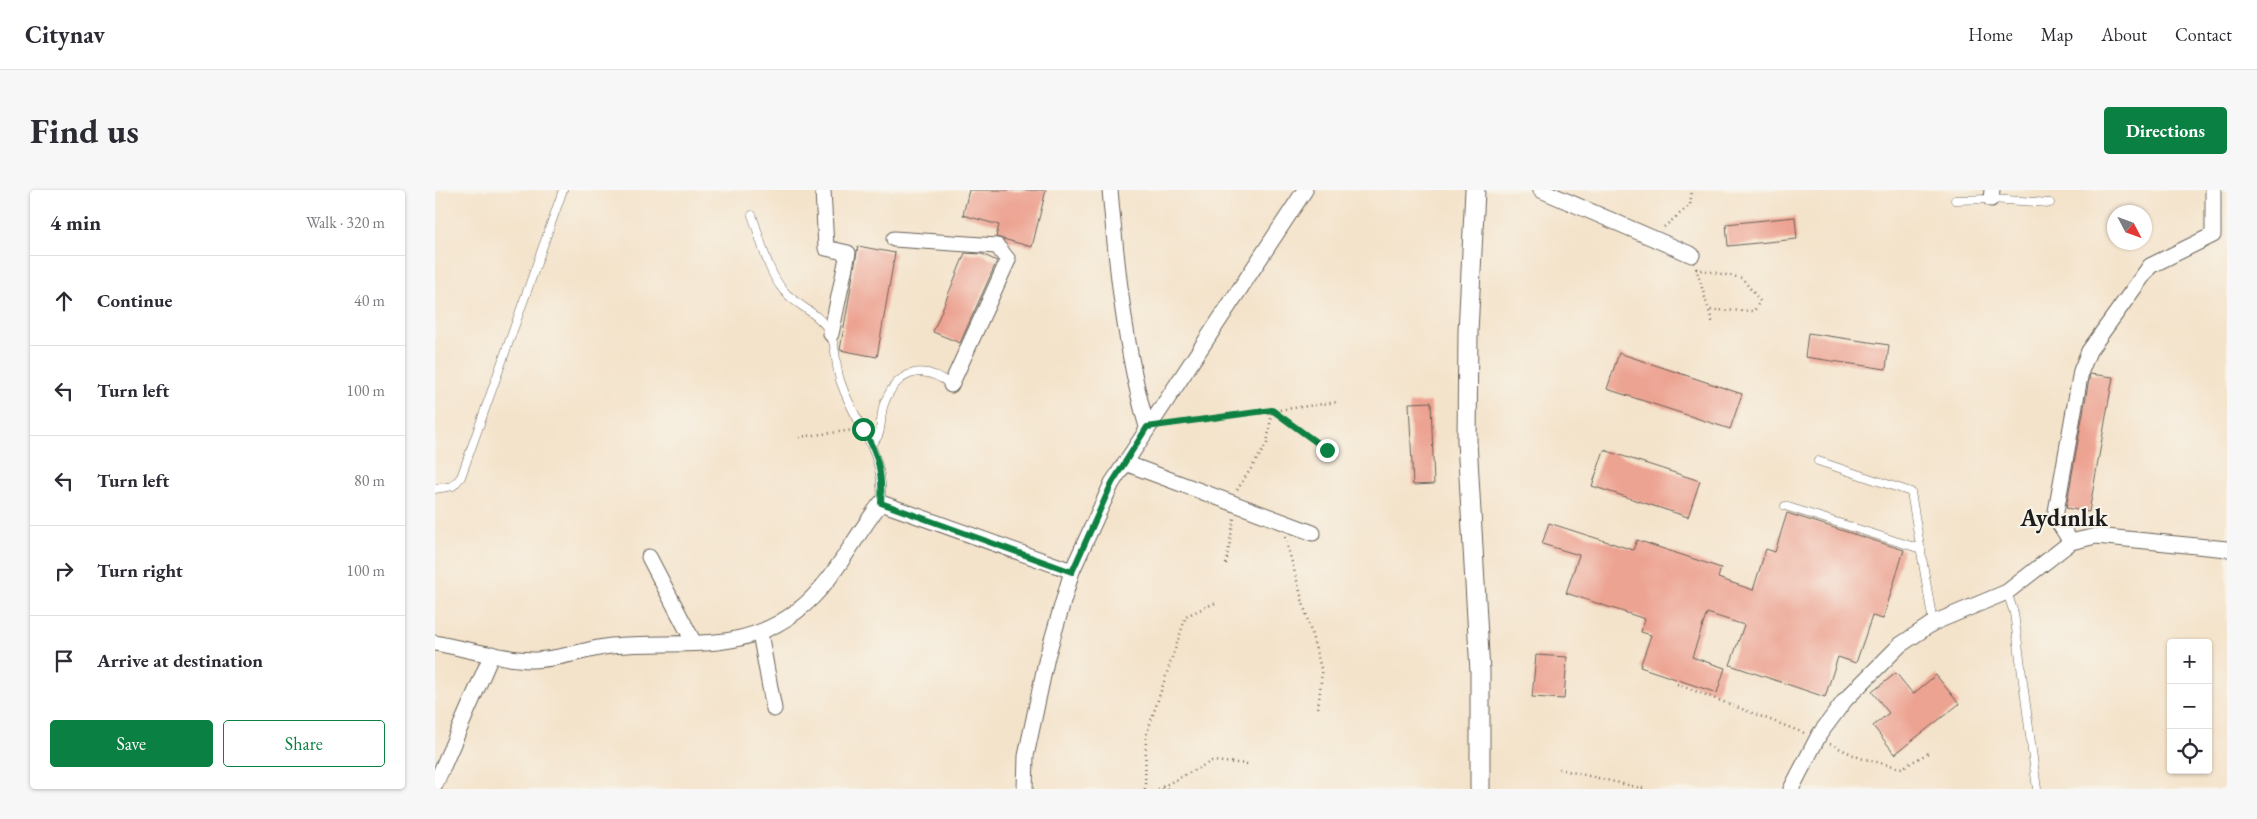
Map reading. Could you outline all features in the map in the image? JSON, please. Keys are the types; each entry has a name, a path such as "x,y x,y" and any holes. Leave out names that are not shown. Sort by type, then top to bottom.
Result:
{"street":[{"path":"823,190 826,248 848,253 831,334"},
{"path":"1110,190 1117,274 1140,401 1147,427"},
{"path":"1025,789 1026,756 1047,657 1072,572 1112,483 1147,427 1305,190"},
{"path":"1475,190 1467,332 1467,441 1480,672 1480,789"},
{"path":"1541,190 1651,238 1694,262"},
{"path":"2071,542 2055,517 2084,361 2145,270 2213,235 2213,190"},
{"path":"894,239 997,246 1008,260 951,385"},
{"path":"1125,463 1313,534"},
{"path":"435,642 491,654 534,660 608,646 730,642 760,633 784,620 814,596 881,503 1072,572"},
{"path":"1791,789 1817,738 1845,700 1900,645 1933,623 2007,592 2071,542 2096,536 2227,550"},
{"path":"649,557 694,643"},
{"path":"760,633 774,709"},
{"path":"435,786 491,654"}],"lane":[{"path":"435,489 453,486 461,478 563,190"},
{"path":"1955,200 1992,195 2050,203"},
{"path":"752,214 779,285 793,300 820,318 831,334 836,355 835,366 841,385 871,443 881,476 881,503"},
{"path":"871,443 879,435 882,414 888,396 904,378 916,372 930,372 951,385"},
{"path":"1819,461 1911,492 1933,623"},
{"path":"1785,506 1921,549"},
{"path":"2007,592 2014,613 2037,789"}],"path":[{"path":"1651,238 1690,205 1692,190"},
{"path":"1694,262 1713,324"},
{"path":"1694,262 1742,278 1760,301 1754,311 1709,310"},
{"path":"1147,427 1338,402"},
{"path":"1272,410 1327,450"},
{"path":"1226,564 1233,503 1267,444 1272,410"},
{"path":"799,436 863,429"},
{"path":"1280,521 1323,672 1318,709"},
{"path":"1145,789 1146,736 1186,616 1215,603"},
{"path":"1677,684 1817,738 1860,758 1902,768 1930,752"},
{"path":"1159,788 1212,761 1248,764"},
{"path":"1559,769 1645,789"},
{"path":"1159,788 1169,789"}],"building":[{"path":"969,190 1046,190 1032,247 996,237 999,225 963,215"},
{"path":"1795,217 1797,239 1728,246 1726,224"},
{"path":"858,246 895,253 877,357 840,350"},
{"path":"965,253 982,254 997,261 960,343 933,332"},
{"path":"1808,333 1889,345 1886,369 1805,357"},
{"path":"1619,353 1742,394 1730,429 1607,389"},
{"path":"2090,374 2113,377 2089,512 2066,508"},
{"path":"1431,402 1434,484 1413,485 1409,403"},
{"path":"1604,450 1700,481 1688,517 1592,486"},
{"path":"1787,513 1904,550 1883,619 1872,616 1856,663 1838,657 1825,697 1730,665 1744,625 1707,613 1692,657 1725,668 1717,693 1640,667 1651,635 1641,632 1645,619 1566,593 1579,555 1542,544 1549,523 1633,550 1637,540 1721,568 1718,578 1753,590 1766,549 1775,552"},
{"path":"1536,655 1567,657 1564,699 1532,697"},
{"path":"1896,673 1913,694 1936,675 1959,704 1895,754 1873,726 1889,713 1872,692"}],"district":[{"name":"Aydınlık","path":"2064,518"}],"route":[{"path":"863,429 876,454 879,465 882,490 881,503 1072,572 1112,483 1147,427 1272,410 1327,450"}]}
